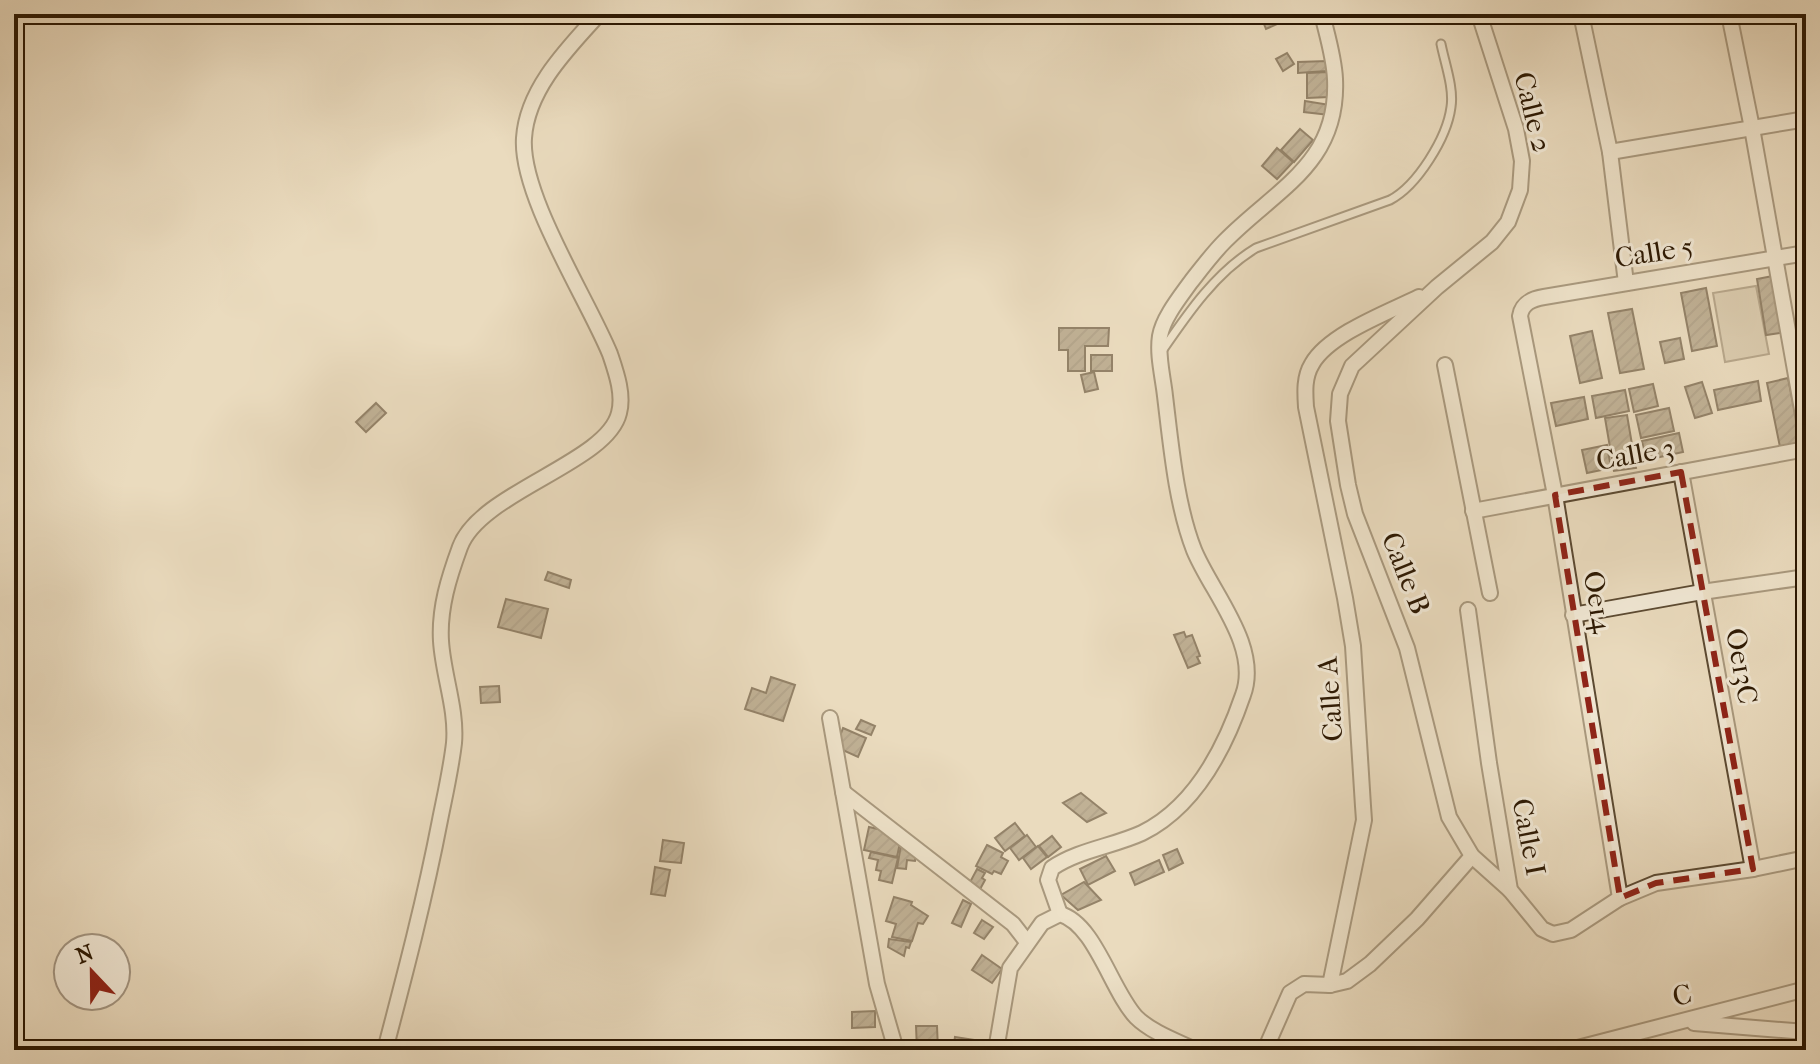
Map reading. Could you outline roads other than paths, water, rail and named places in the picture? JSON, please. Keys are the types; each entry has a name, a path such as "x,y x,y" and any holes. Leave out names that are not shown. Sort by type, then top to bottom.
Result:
{"street":[{"path":"385,1050 428,882 454,740 454,721 441,641 442,608 458,553 463,540 480,519 601,441 619,416 618,378 610,354 598,323 540,208 525,162 524,138 537,93 560,59 599,14"},
{"path":"1195,1050 1151,1028 1137,1017 1121,996 1085,931 1075,921 1060,914 1048,880 1052,868 1142,833 1174,812 1220,753 1245,692 1246,666 1231,618 1201,565 1189,532 1175,471 1160,353 1162,330 1201,268 1226,241 1295,180 1311,163 1327,138 1335,79 1322,14"},
{"name":"Calle 2","path":"1437,287 1492,242 1508,222 1520,190 1522,161 1516,129 1479,14"},
{"path":"1581,14 1610,152 1626,283"},
{"path":"1729,14 1775,259 1802,382 1806,432"},
{"path":"1610,152 1806,119"},
{"name":"Calle 5","path":"1520,316 1524,305 1536,299 1806,253"},
{"name":"Calle B","path":"1437,287 1352,366 1340,394 1338,421 1355,514 1407,648 1449,817 1472,856 1510,890"},
{"name":"Calle A","path":"1330,985 1364,820 1353,646 1306,407 1306,379 1311,365 1333,342 1437,287"},
{"name":"Oe14","path":"1520,316 1555,495 1620,898"},
{"path":"1445,365 1490,593"},
{"name":"Calle 3","path":"1473,511 1806,449"},
{"name":"Oe13C","path":"1681,472 1753,869"},
{"path":"1573,615 1806,577"},
{"name":"Calle I","path":"1468,610 1510,890 1542,929 1553,934 1571,930 1620,898 1656,883 1806,858"},
{"path":"830,718 877,984 896,1050"},
{"path":"843,792 1013,924 1027,942"},
{"path":"1265,1050 1290,993 1304,984 1330,985 1347,981 1370,964 1417,919 1472,856"},
{"path":"996,1050 1010,968 1042,923 1060,914"},
{"name":"C","path":"1570,1050 1806,989"},
{"path":"1681,1022 1806,1032"}],"lane":[{"path":"1160,353 1204,294 1245,255 1256,248 1390,200 1407,189 1444,132 1451,110 1441,44"}]}
